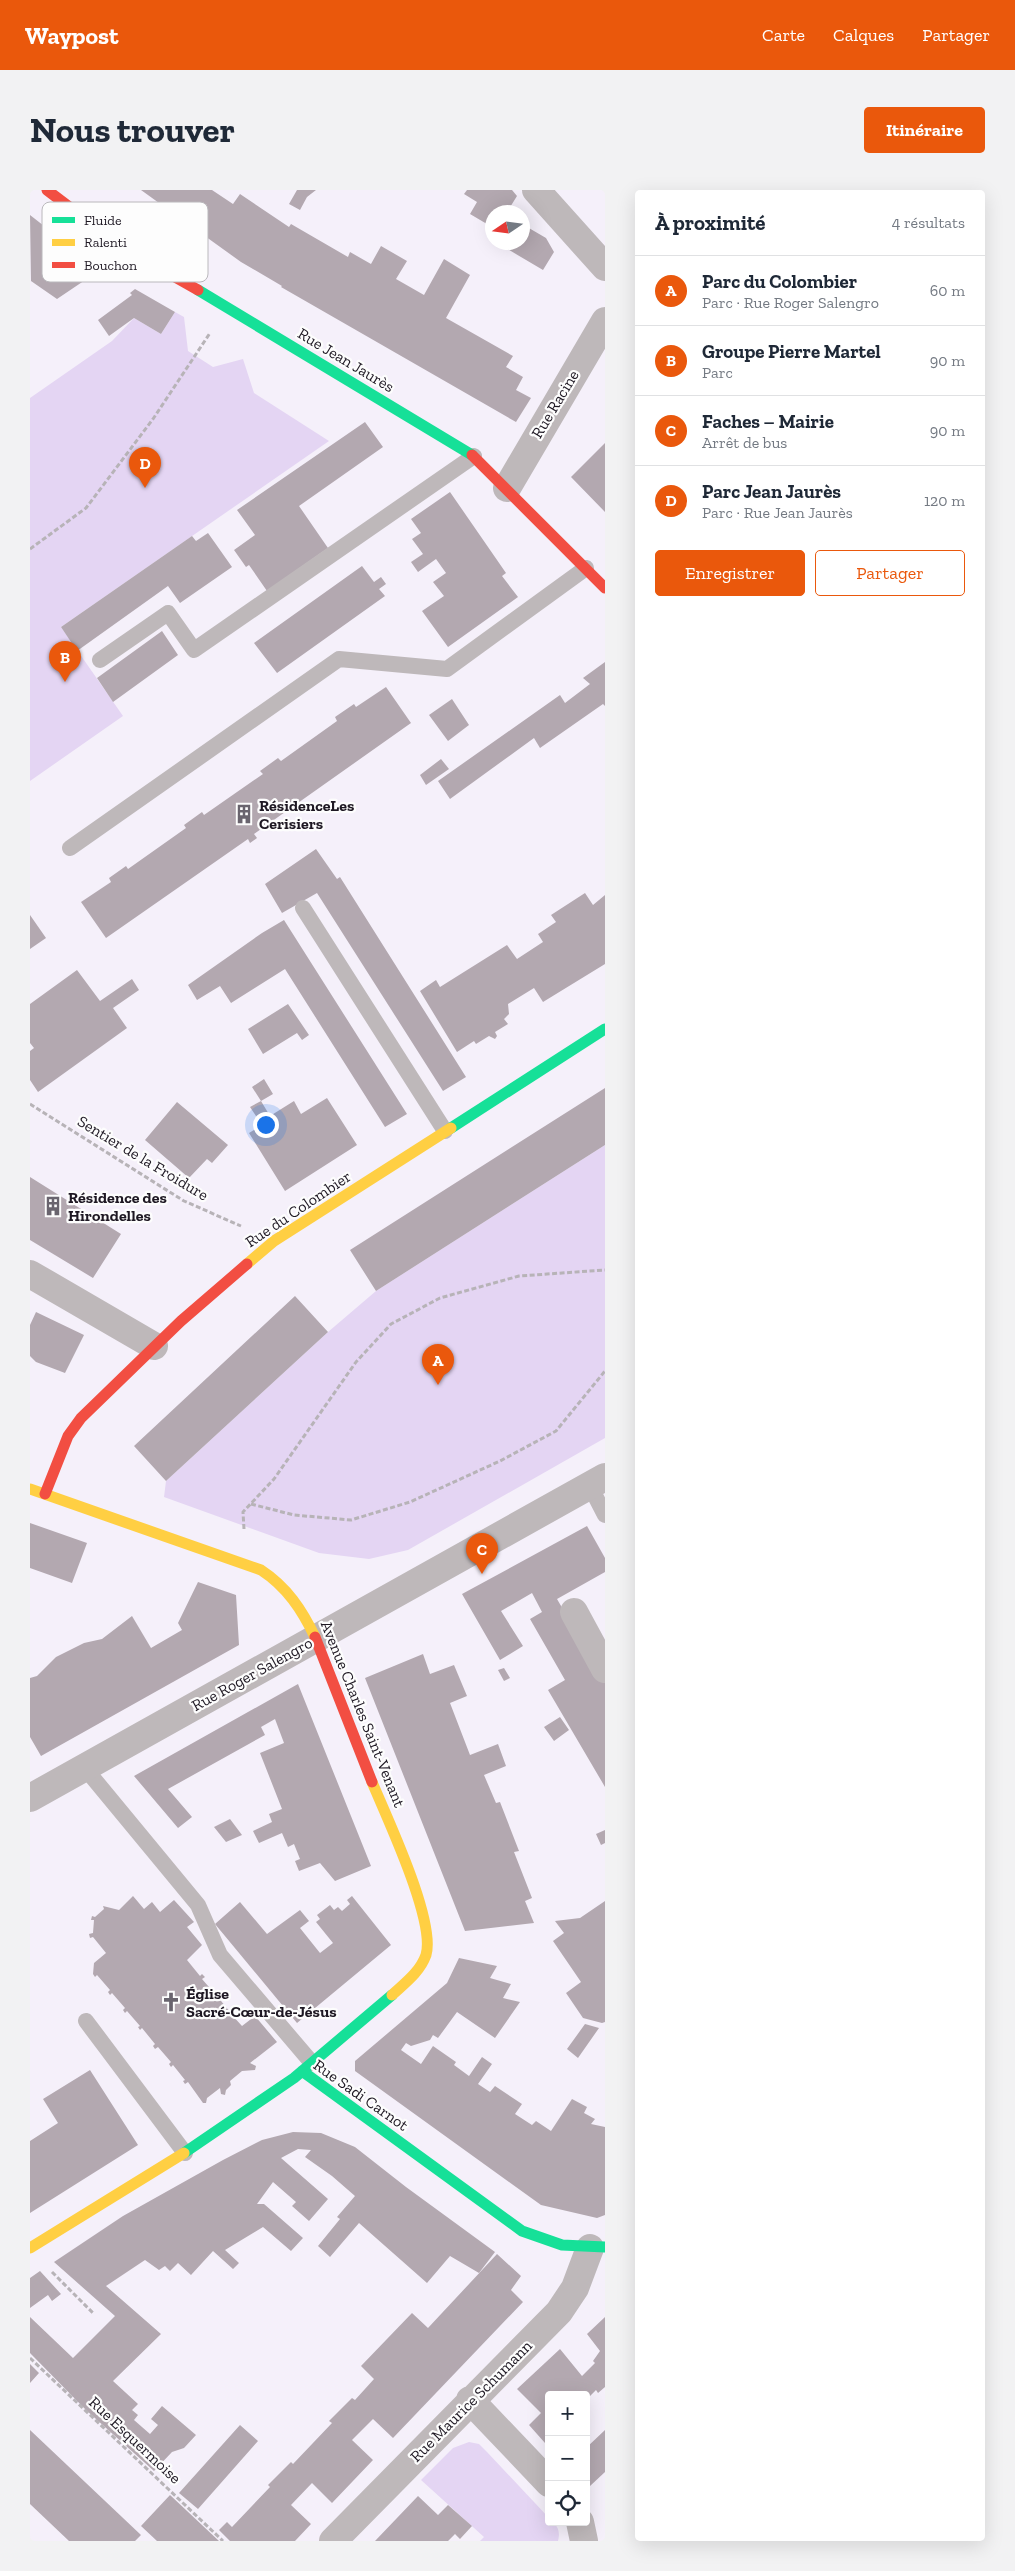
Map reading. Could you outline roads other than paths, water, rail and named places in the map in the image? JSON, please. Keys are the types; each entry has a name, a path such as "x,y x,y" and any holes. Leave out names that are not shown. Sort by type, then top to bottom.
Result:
{"street":[{"name":"Rue Jean Jaurès","path":"47,190 63,202"},
{"path":"536,190 605,267"},
{"name":"Rue Jean Jaurès","path":"183,282 474,456 605,588"},
{"name":"Rue Racine","path":"507,488 605,321"},
{"name":"Rue du Colombier","path":"45,1494 73,1428 154,1346 274,1241 605,1029"},
{"path":"30,1274 154,1346"},
{"name":"Rue Roger Salengro","path":"30,1798 597,1481"},
{"name":"Avenue Charles Saint-Venant","path":"30,1489 261,1570 284,1586 302,1610 316,1639 423,1911 429,1941 425,1961 417,1972 307,2067"},
{"path":"574,1612 605,1669"},
{"name":"Rue Sadi Carnot","path":"30,2248 86,2211 185,2153 240,2117 307,2067 522,2230 551,2243 597,2248"},
{"name":"Rue Maurice Schumann","path":"333,2541 569,2300 597,2248"},
{"path":"470,2400 547,2481"},
{"path":"581,2526 584,2541"}],"lane":[{"path":"100,660 168,613 194,650 474,456"},
{"path":"70,848 339,660 447,669 586,568"},
{"path":"303,908 445,1131"},
{"path":"597,1481 605,1515"},
{"path":"84,1767 198,1905 220,1954 307,2067"},
{"path":"86,2021 185,2153"}],"place":[{"name":"Parc Jean Jaurès","path":"145,488"},
{"name":"Groupe Pierre Martel","path":"65,682"},
{"name":"RésidenceLes Cerisiers","path":"244,814"},
{"name":"Résidence des Hirondelles","path":"53,1206"},
{"name":"Parc du Colombier","path":"438,1385"},
{"name":"Faches – Mairie","path":"482,1574"},
{"name":"Église Sacré-Cœur-de-Jésus","path":"171,2002"}]}
